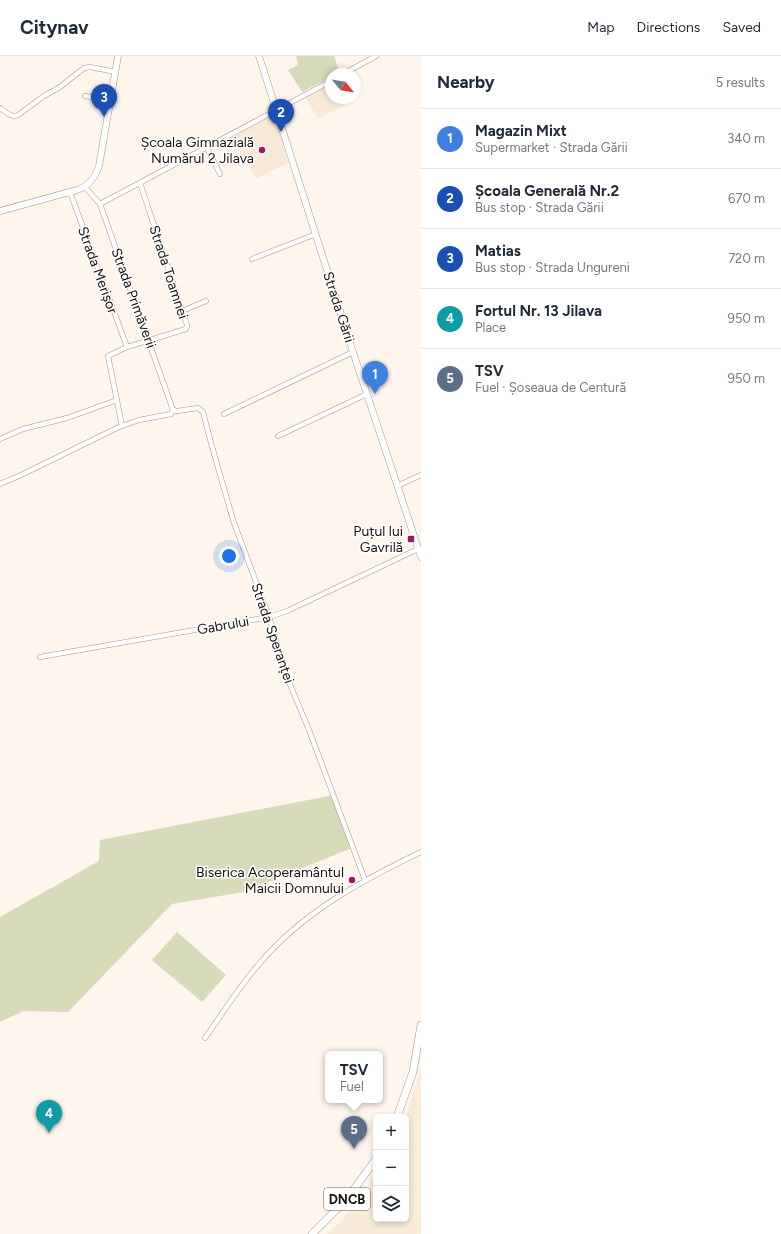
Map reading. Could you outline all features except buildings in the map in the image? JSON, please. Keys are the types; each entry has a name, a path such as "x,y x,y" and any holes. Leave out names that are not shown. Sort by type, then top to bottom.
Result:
{"main road":[{"path":"0,211 85,187 94,179 99,166 118,56"},
{"name":"Strada Gării","path":"259,56 353,352 397,486 419,544 421,557"},
{"path":"399,1114 413,1072 421,1025"},
{"name":"DNCB","path":"312,1234 348,1199 373,1163"}],"street":[{"path":"354,68 376,56"},
{"path":"0,108 10,115 18,115 44,96 60,87 84,68 90,67 116,72"},
{"path":"100,204 325,84"},
{"path":"85,96 111,100"},
{"path":"207,148 220,174"},
{"name":"Strada Toamnei","path":"122,426 108,356 127,347 186,329 187,325 140,183"},
{"name":"Strada Primăverii","path":"85,187 100,204 149,340 172,412"},
{"name":"Strada Merișor","path":"70,192 127,347"},
{"path":"252,259 316,234"},
{"path":"182,311 206,301"},
{"path":"224,414 353,352"},
{"path":"278,436 367,394"},
{"path":"0,440 23,429 67,418 117,400"},
{"name":"Strada Speranței","path":"0,484 122,426 139,420 177,411 198,408 204,412 211,443 233,520 269,617 289,682 309,730 364,880"},
{"path":"397,486 421,475"},
{"name":"Gabrului","path":"40,657 269,617 287,611 419,544"},
{"path":"205,1038 246,979 274,946 307,917 364,880 421,852"}],"shaded area":[{"path":"325,87 325,104 346,104 318,119 306,98"},
{"name":"Școala Gimnazială Numărul 2 Jilava","path":"275,113 288,163 256,179 231,138"},
{"path":"421,1068 421,1234 326,1234 340,1222 361,1197 373,1178 373,1222 409,1222 409,1114 407,1114"}],"green space":[{"path":"296,56 334,56 338,68 325,68 325,80 302,92 288,70 298,65"},
{"path":"334,795 354,847 244,892 172,904 68,1012 24,1011 0,1022 0,917 99,861 100,840"},
{"path":"177,932 226,975 202,1002 152,960"}],"place":[{"name":"Matias","path":"104,117"},
{"name":"Școala Generală Nr.2","path":"281,132"},
{"name":"Școala Gimnazială Numărul 2 Jilava","path":"262,150"},
{"name":"Magazin Mixt","path":"375,394"},
{"name":"Puțul lui Gavrilă","path":"411,539"},
{"name":"Biserica Acoperamântul Maicii Domnului","path":"352,880"},
{"name":"Fortul Nr. 13 Jilava","path":"49,1133"},
{"name":"TSV","path":"354,1149"}]}
